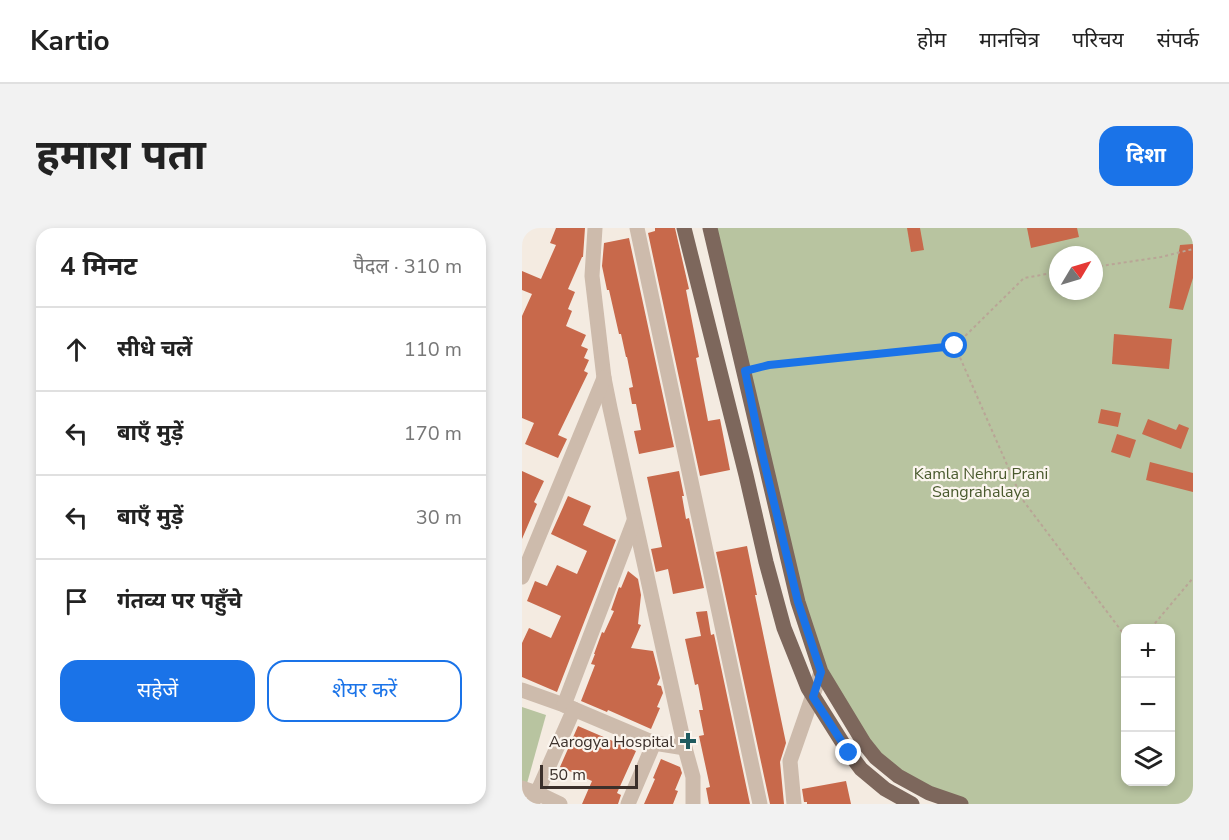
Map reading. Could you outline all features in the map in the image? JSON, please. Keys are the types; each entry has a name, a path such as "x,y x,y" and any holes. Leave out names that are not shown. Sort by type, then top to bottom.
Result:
{"main road":[{"path":"684,228 784,628 813,697 855,761 888,797 912,804"},
{"path":"710,228 798,602 821,672 864,743 876,758 898,776 929,794 961,804"}],"street":[{"path":"595,228 592,276 609,408 693,777 693,804"},
{"path":"638,228 760,804"},
{"path":"522,577 604,378"},
{"path":"560,804 530,795 569,707 634,521"},
{"path":"794,804 790,761 821,672"},
{"path":"522,690 654,743 685,748"},
{"path":"627,804 654,743"}],"path":[{"path":"1103,266 1193,249"},
{"path":"745,371 769,365 955,346 1024,278 1049,274"},
{"path":"955,346 1022,499 1121,633"},
{"path":"1154,624 1193,578"}],"green space":[{"name":"Kamla Nehru Prani Sangrahalaya","path":"710,228 1193,228 1193,804 961,804 876,758 821,672"},
{"path":"522,707 546,715 526,787 522,785"}],"building":[{"path":"556,228 585,228 583,257 568,289 575,292 568,309 572,311 566,326 586,335 581,346 588,349 584,358 589,360 584,371 588,373 558,435 567,439 558,458 525,444 534,423 522,418 522,316 532,294 522,290 522,271 541,279 556,245 550,243"},
{"path":"655,228 675,228 689,289 686,290 708,421 720,419 730,470 700,476 648,233 655,231"},
{"path":"907,228 920,228 924,250 911,252"},
{"path":"1027,228 1077,228 1079,237 1031,248"},
{"path":"629,238 674,447 639,454 634,431 641,430 636,404 632,404 629,388 633,387 602,266 604,243"},
{"path":"1193,244 1193,278 1183,310 1169,308 1180,245"},
{"path":"1114,334 1172,339 1169,369 1112,364"},
{"path":"1101,409 1121,413 1118,427 1098,423"},
{"path":"1148,419 1176,430 1179,424 1189,428 1181,449 1142,434"},
{"path":"1117,434 1136,440 1130,458 1111,452"},
{"path":"1150,462 1193,473 1193,492 1146,480"},
{"path":"522,471 544,481 534,502 537,504 522,539"},
{"path":"679,471 686,519 689,518 704,588 673,594 668,569 656,572 651,549 662,547 647,477"},
{"path":"568,496 591,506 583,525 616,540 557,692 522,677 522,643 529,628 551,638 561,616 527,601 535,581 547,586 557,565 577,574 587,551 551,534"},
{"path":"747,546 786,743 780,762 784,804 770,804 716,552"},
{"path":"628,571 638,579 641,595 638,624 641,625 631,648 653,651 660,678 657,685 661,686 663,693 657,707 660,708 651,729 581,701 595,665 591,664 594,654 602,632 604,633 614,611 611,610 619,587 621,588"},
{"path":"707,611 711,635 714,634 750,804 709,804 706,788 710,787 699,736 704,735 699,710 703,710 685,639 701,636 696,612"},
{"path":"578,726 636,751 617,793 621,795 618,804 582,804 592,781 560,767"},
{"path":"661,759 680,767 682,773 675,790 678,791 673,804 644,804 655,779 653,778"},
{"path":"846,781 851,804 807,804 804,802 802,789"}],"place":[{"name":"Aarogya Hospital","path":"688,741"}],"route":[{"path":"849,753 813,697 821,672 798,602 761,449 745,371 769,365 955,346"}]}
